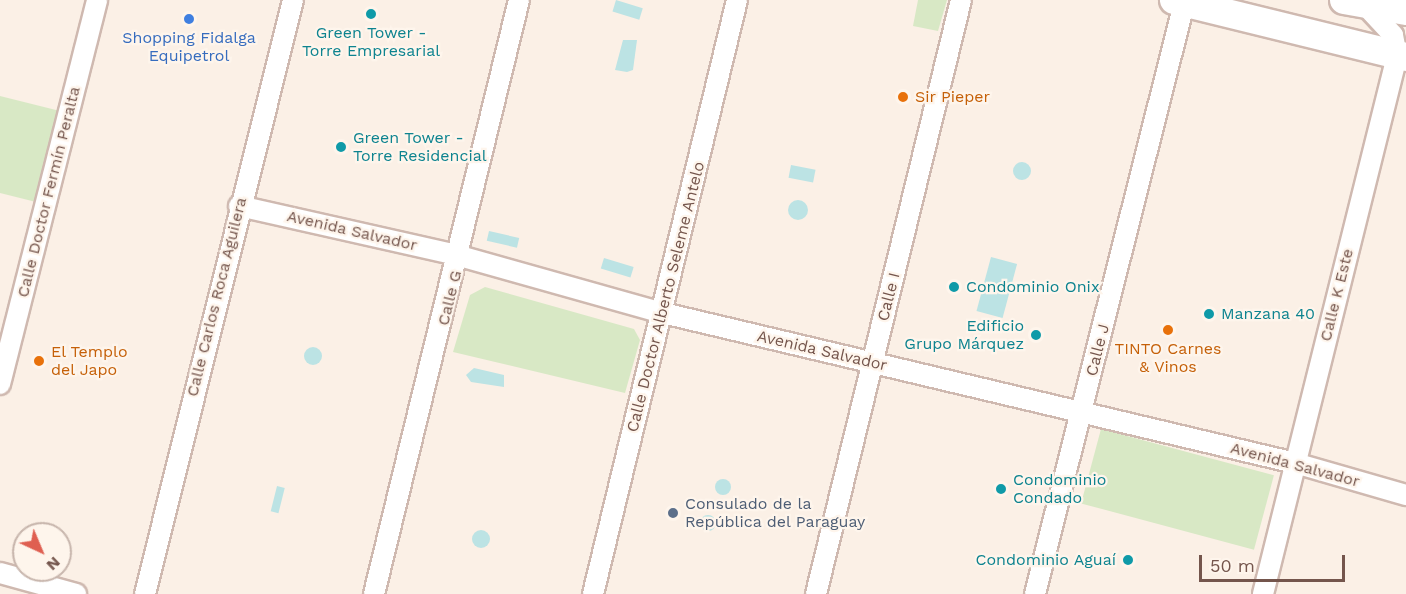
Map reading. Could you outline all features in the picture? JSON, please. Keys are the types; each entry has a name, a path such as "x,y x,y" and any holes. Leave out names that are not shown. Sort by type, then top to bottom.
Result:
{"main road":[{"path":"1181,1 1401,56"},
{"path":"1355,3 1406,11"}],"street":[{"name":"Calle Doctor Fermín Peralta","path":"0,384 97,0"},
{"name":"Calle Carlos Roca Aguilera","path":"145,594 239,206 293,0"},
{"name":"Calle G","path":"374,594 460,256 519,0"},
{"name":"Calle Doctor Alberto Seleme Antelo","path":"593,594 663,314 737,0"},
{"name":"Calle I","path":"816,594 961,0"},
{"name":"Calle J","path":"1035,594 1082,413 1181,1"},
{"path":"1355,3 1393,35 1401,56"},
{"name":"Calle K Este","path":"1263,594 1401,56"},
{"name":"Avenida Salvador","path":"239,206 460,256 663,314 1295,463 1406,495"},
{"path":"0,573 76,594"}],"green space":[{"path":"918,0 947,0 938,31 913,26"},
{"path":"0,96 60,111 36,202 0,193"},
{"path":"485,287 634,329 640,340 625,393 453,352 470,295"},
{"path":"1101,429 1274,475 1254,550 1081,503"}],"water":[{"path":"616,0 643,8 639,20 612,11"},
{"path":"623,40 637,40 633,70 627,72 615,70"},
{"path":"1022,162 1028,165 1031,171 1028,177 1022,180 1016,177 1013,171 1016,165"},
{"path":"791,165 816,170 813,183 789,178"},
{"path":"798,200 805,203 808,210 805,217 798,220 791,217 788,210 791,203"},
{"path":"489,231 519,238 517,248 487,241"},
{"path":"991,257 1017,264 1003,318 977,311"},
{"path":"604,258 634,267 630,278 601,269"},
{"path":"313,347 319,350 322,356 319,362 313,365 307,362 304,356 307,350"},
{"path":"474,368 504,375 504,387 471,382 466,375"},
{"path":"720,479 726,479 731,487 729,493 720,495 715,490 715,484"},
{"path":"277,486 285,488 278,513 271,511"},
{"path":"705,515 711,515 716,523 714,529 705,531 700,526 700,520"},
{"path":"481,530 487,533 490,539 487,545 481,548 475,545 472,539 475,533"}],"place":[{"name":"Green Tower - Torre Empresarial","path":"371,14"},
{"name":"Shopping Fidalga Equipetrol","path":"189,19"},
{"name":"Sir Pieper","path":"903,97"},
{"name":"Green Tower - Torre Residencial","path":"341,147"},
{"name":"Condominio Onix","path":"954,287"},
{"name":"Manzana 40","path":"1209,314"},
{"name":"TINTO Carnes & Vinos","path":"1168,330"},
{"name":"Edificio Grupo Márquez","path":"1036,335"},
{"name":"El Templo del Japo","path":"39,361"},
{"name":"Condominio Condado","path":"1001,489"},
{"name":"Consulado de la República del Paraguay","path":"673,513"},
{"name":"Condominio Aguaí","path":"1128,560"}]}
